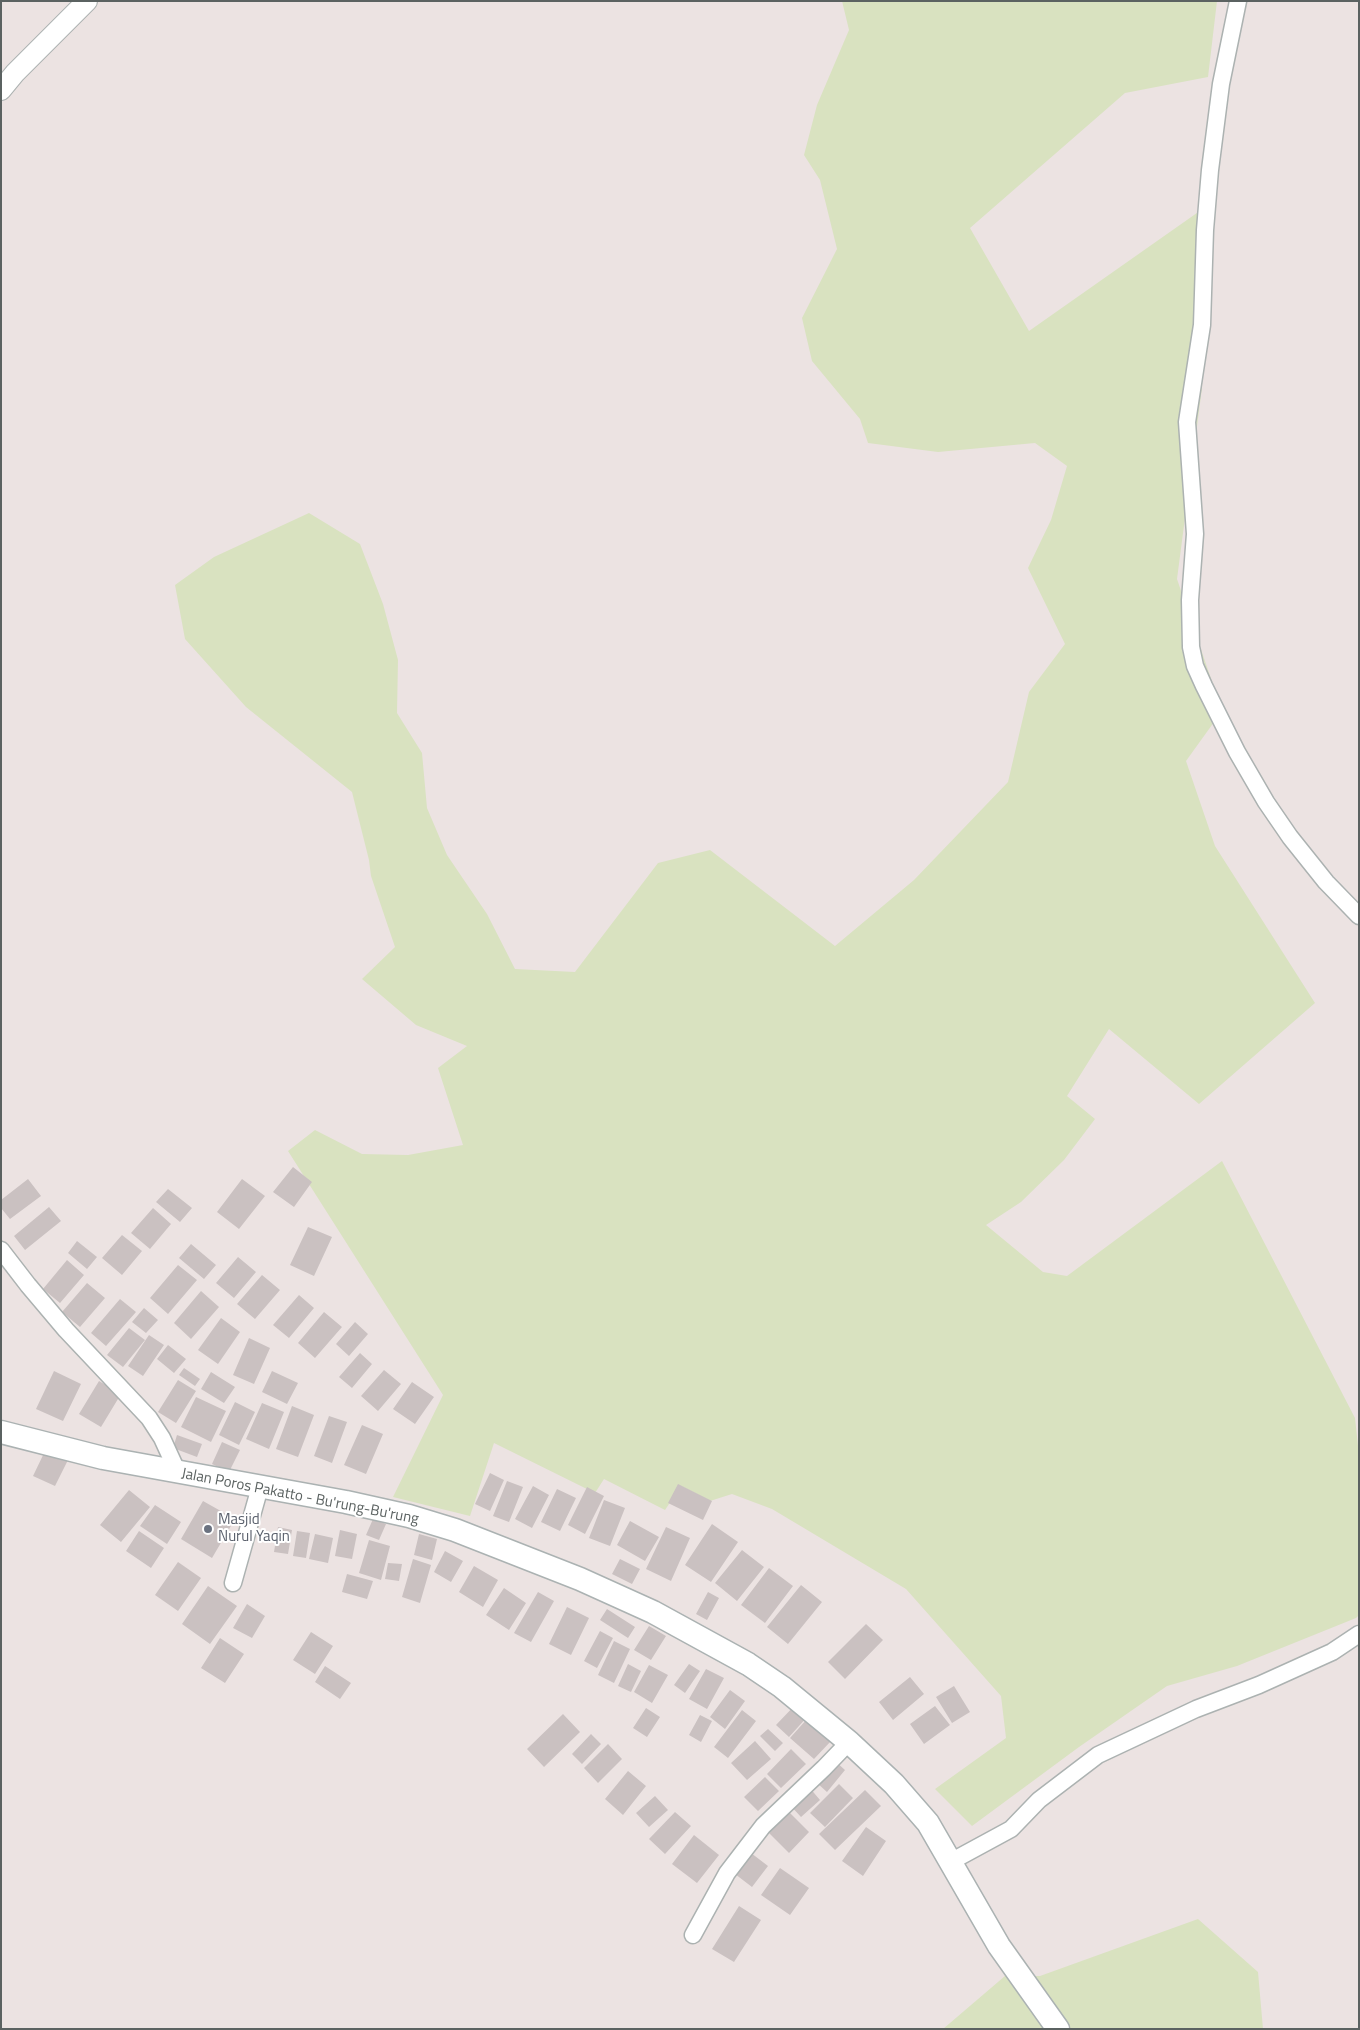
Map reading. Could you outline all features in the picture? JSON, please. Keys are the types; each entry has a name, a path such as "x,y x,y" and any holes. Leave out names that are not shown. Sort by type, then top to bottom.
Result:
{"main road":[{"name":"Jalan Poros Pakatto - Bu'rung-Bu'rung","path":"1,1432 103,1458 346,1502 418,1518 455,1530 580,1579 653,1612 748,1664 789,1693 849,1742 894,1784 928,1822 999,1946 1058,2029"}],"street":[{"path":"1,90 87,1"},
{"path":"1238,1 1221,84 1211,161 1205,230 1202,325 1187,422 1195,534 1190,600 1191,647 1195,666 1204,686 1237,752 1266,802 1290,837 1326,882 1359,916"},
{"path":"1,1250 66,1330 149,1418 162,1438 178,1473"},
{"path":"233,1583 260,1487"},
{"path":"952,1861 1011,1828 1039,1800 1098,1755 1196,1709 1259,1685 1332,1652 1359,1634"},
{"path":"693,1935 727,1873 763,1826 849,1742"}],"green space":[{"path":"842,1 1217,1 1208,77 1125,93 970,228 1029,331 1204,208 1202,388 1177,579 1222,711 1186,761 1215,846 1315,1003 1199,1104 1109,1029 1067,1096 1095,1119 1064,1160 1021,1202 986,1225 1043,1272 1067,1276 1222,1161 1355,1418 1359,1455 1359,1615 1356,1618 1237,1666 1167,1686 1079,1747 972,1826 935,1789 1006,1738 1001,1696 906,1589 772,1509 732,1494 710,1501 681,1486 665,1510 604,1479 595,1493 494,1443 470,1516 393,1497 443,1395 288,1151 315,1130 362,1154 408,1155 463,1145 438,1068 467,1046 416,1025 362,979 395,947 371,876 369,860 352,792 246,707 185,639 175,585 214,557 309,513 360,544 383,604 398,660 397,713 422,753 427,808 447,855 487,914 515,969 575,972 658,863 710,850 835,946 914,880 1008,782 1029,692 1065,644 1028,568 1051,520 1067,466 1035,443 938,452 868,443 860,419 812,361 802,318 837,249 820,180 804,155 817,105 849,30"},
{"path":"1198,1919 1258,1972 1263,2029 943,2029 1005,1976 1040,1976"}],"building":[{"path":"293,1167 312,1182 294,1207 273,1192"},
{"path":"28,1179 41,1196 10,1219 1,1208 1,1200"},
{"path":"242,1179 265,1196 239,1229 217,1212"},
{"path":"168,1189 192,1208 180,1222 156,1202"},
{"path":"49,1207 61,1221 25,1250 14,1236"},
{"path":"153,1208 171,1224 150,1249 131,1233"},
{"path":"308,1227 332,1237 314,1276 290,1265"},
{"path":"122,1235 142,1251 122,1275 102,1258"},
{"path":"77,1241 97,1257 87,1269 68,1253"},
{"path":"191,1244 216,1265 204,1279 179,1258"},
{"path":"238,1257 256,1272 234,1298 216,1283"},
{"path":"67,1260 84,1275 60,1303 43,1289"},
{"path":"178,1265 197,1280 168,1314 150,1298"},
{"path":"262,1275 280,1290 255,1319 237,1304"},
{"path":"87,1283 105,1298 80,1327 62,1312"},
{"path":"201,1291 219,1307 191,1339 174,1323"},
{"path":"299,1295 314,1308 289,1338 273,1325"},
{"path":"120,1299 136,1312 106,1346 91,1333"},
{"path":"144,1308 158,1320 146,1333 132,1322"},
{"path":"324,1312 342,1327 315,1358 298,1343"},
{"path":"221,1318 240,1332 218,1364 198,1350"},
{"path":"355,1322 368,1334 349,1356 336,1344"},
{"path":"129,1328 145,1340 123,1367 107,1355"},
{"path":"149,1335 164,1345 143,1376 128,1366"},
{"path":"249,1338 270,1348 254,1384 233,1375"},
{"path":"168,1345 186,1359 174,1373 157,1359"},
{"path":"360,1353 372,1364 352,1388 339,1377"},
{"path":"184,1368 200,1379 195,1386 179,1375"},
{"path":"384,1370 401,1384 378,1411 361,1396"},
{"path":"54,1371 81,1384 63,1421 36,1409"},
{"path":"272,1371 298,1383 287,1404 262,1392"},
{"path":"211,1372 235,1387 224,1403 201,1389"},
{"path":"178,1380 196,1391 176,1423 158,1412"},
{"path":"99,1381 121,1394 101,1427 79,1414"},
{"path":"412,1382 434,1397 415,1424 393,1409"},
{"path":"196,1397 226,1411 211,1442 181,1427"},
{"path":"235,1402 255,1412 239,1445 219,1435"},
{"path":"262,1403 284,1412 269,1449 246,1439"},
{"path":"292,1406 314,1415 298,1457 276,1449"},
{"path":"329,1416 347,1422 332,1463 314,1456"},
{"path":"362,1425 383,1434 366,1474 344,1465"},
{"path":"177,1435 202,1444 197,1457 173,1448"},
{"path":"222,1442 240,1450 229,1472 212,1464"},
{"path":"46,1449 68,1460 55,1486 33,1476"},
{"path":"490,1473 504,1480 490,1511 475,1504"},
{"path":"507,1481 523,1487 509,1522 493,1516"},
{"path":"678,1484 712,1501 703,1520 668,1503"},
{"path":"533,1486 549,1495 532,1528 515,1519"},
{"path":"587,1487 604,1496 585,1534 568,1525"},
{"path":"557,1489 576,1498 560,1531 541,1522"},
{"path":"129,1490 150,1507 121,1542 100,1525"},
{"path":"604,1500 625,1508 610,1546 589,1538"},
{"name":"Masjid Nurul Yaqin","path":"203,1501 235,1519 212,1558 181,1539"},
{"path":"155,1505 181,1522 167,1544 140,1526"},
{"path":"373,1519 386,1524 379,1540 366,1535"},
{"path":"630,1521 659,1537 645,1561 617,1545"},
{"path":"712,1524 738,1542 711,1582 685,1565"},
{"path":"278,1527 292,1530 288,1554 274,1552"},
{"path":"666,1527 690,1538 671,1581 646,1569"},
{"path":"340,1530 357,1534 352,1559 335,1556"},
{"path":"139,1531 164,1548 151,1568 126,1551"},
{"path":"297,1531 310,1533 306,1558 293,1556"},
{"path":"315,1534 333,1538 328,1563 309,1559"},
{"path":"419,1534 437,1539 432,1560 414,1555"},
{"path":"369,1540 390,1546 381,1580 359,1573"},
{"path":"742,1550 764,1567 737,1601 715,1583"},
{"path":"445,1551 463,1561 451,1582 434,1572"},
{"path":"413,1559 431,1565 420,1603 402,1597"},
{"path":"620,1559 640,1569 632,1584 612,1574"},
{"path":"178,1562 201,1578 178,1611 155,1595"},
{"path":"388,1563 402,1564 399,1581 385,1579"},
{"path":"474,1566 498,1580 483,1607 459,1592"},
{"path":"769,1568 793,1586 765,1623 741,1605"},
{"path":"347,1574 373,1581 367,1599 342,1592"},
{"path":"801,1585 822,1602 788,1644 767,1627"},
{"path":"208,1586 237,1606 210,1644 182,1624"},
{"path":"504,1588 526,1603 509,1630 486,1615"},
{"path":"538,1592 554,1601 531,1642 514,1633"},
{"path":"708,1592 719,1598 707,1620 696,1614"},
{"path":"247,1604 265,1616 252,1638 233,1628"},
{"path":"567,1607 589,1618 571,1655 549,1644"},
{"path":"607,1609 635,1627 628,1638 600,1620"},
{"path":"866,1624 883,1640 845,1679 828,1662"},
{"path":"649,1626 666,1636 651,1660 634,1650"},
{"path":"600,1631 613,1638 597,1668 584,1661"},
{"path":"311,1632 333,1646 315,1674 293,1660"},
{"path":"220,1638 244,1654 225,1683 201,1668"},
{"path":"614,1641 630,1649 614,1683 598,1675"},
{"path":"628,1664 641,1671 631,1692 618,1686"},
{"path":"689,1664 700,1671 685,1693 674,1685"},
{"path":"649,1665 668,1675 652,1703 634,1692"},
{"path":"325,1666 351,1683 340,1699 315,1682"},
{"path":"706,1669 724,1678 707,1709 689,1699"},
{"path":"910,1677 924,1694 893,1720 879,1702"},
{"path":"954,1686 970,1712 952,1723 936,1697"},
{"path":"730,1690 745,1701 725,1729 710,1717"},
{"path":"796,1704 808,1716 789,1737 776,1725"},
{"path":"935,1706 950,1725 924,1744 910,1724"},
{"path":"646,1708 660,1717 647,1737 633,1728"},
{"path":"742,1710 756,1721 728,1758 714,1747"},
{"path":"563,1714 580,1732 544,1767 527,1749"},
{"path":"700,1715 712,1721 701,1742 689,1735"},
{"path":"807,1719 831,1741 814,1759 790,1738"},
{"path":"768,1729 783,1743 775,1751 760,1736"},
{"path":"591,1734 601,1744 582,1764 572,1754"},
{"path":"755,1741 771,1759 747,1780 731,1763"},
{"path":"608,1744 622,1759 598,1783 584,1768"},
{"path":"791,1749 806,1764 781,1788 767,1774"},
{"path":"835,1761 845,1770 827,1792 817,1783"},
{"path":"628,1771 646,1786 623,1815 605,1799"},
{"path":"765,1777 779,1791 758,1811 744,1797"},
{"path":"839,1784 853,1798 825,1827 810,1813"},
{"path":"809,1787 820,1800 801,1817 789,1804"},
{"path":"865,1790 881,1806 835,1850 819,1834"},
{"path":"655,1796 668,1810 649,1827 636,1813"},
{"path":"788,1811 809,1832 789,1853 767,1831"},
{"path":"675,1812 691,1826 665,1854 649,1839"},
{"path":"866,1827 886,1841 863,1876 842,1861"},
{"path":"694,1835 719,1855 697,1883 672,1864"},
{"path":"751,1853 768,1866 752,1887 735,1874"},
{"path":"780,1868 809,1888 790,1915 761,1895"},
{"path":"739,1906 761,1920 734,1962 712,1949"}],"place":[{"name":"Masjid Nurul Yaqin","path":"208,1529"}]}
